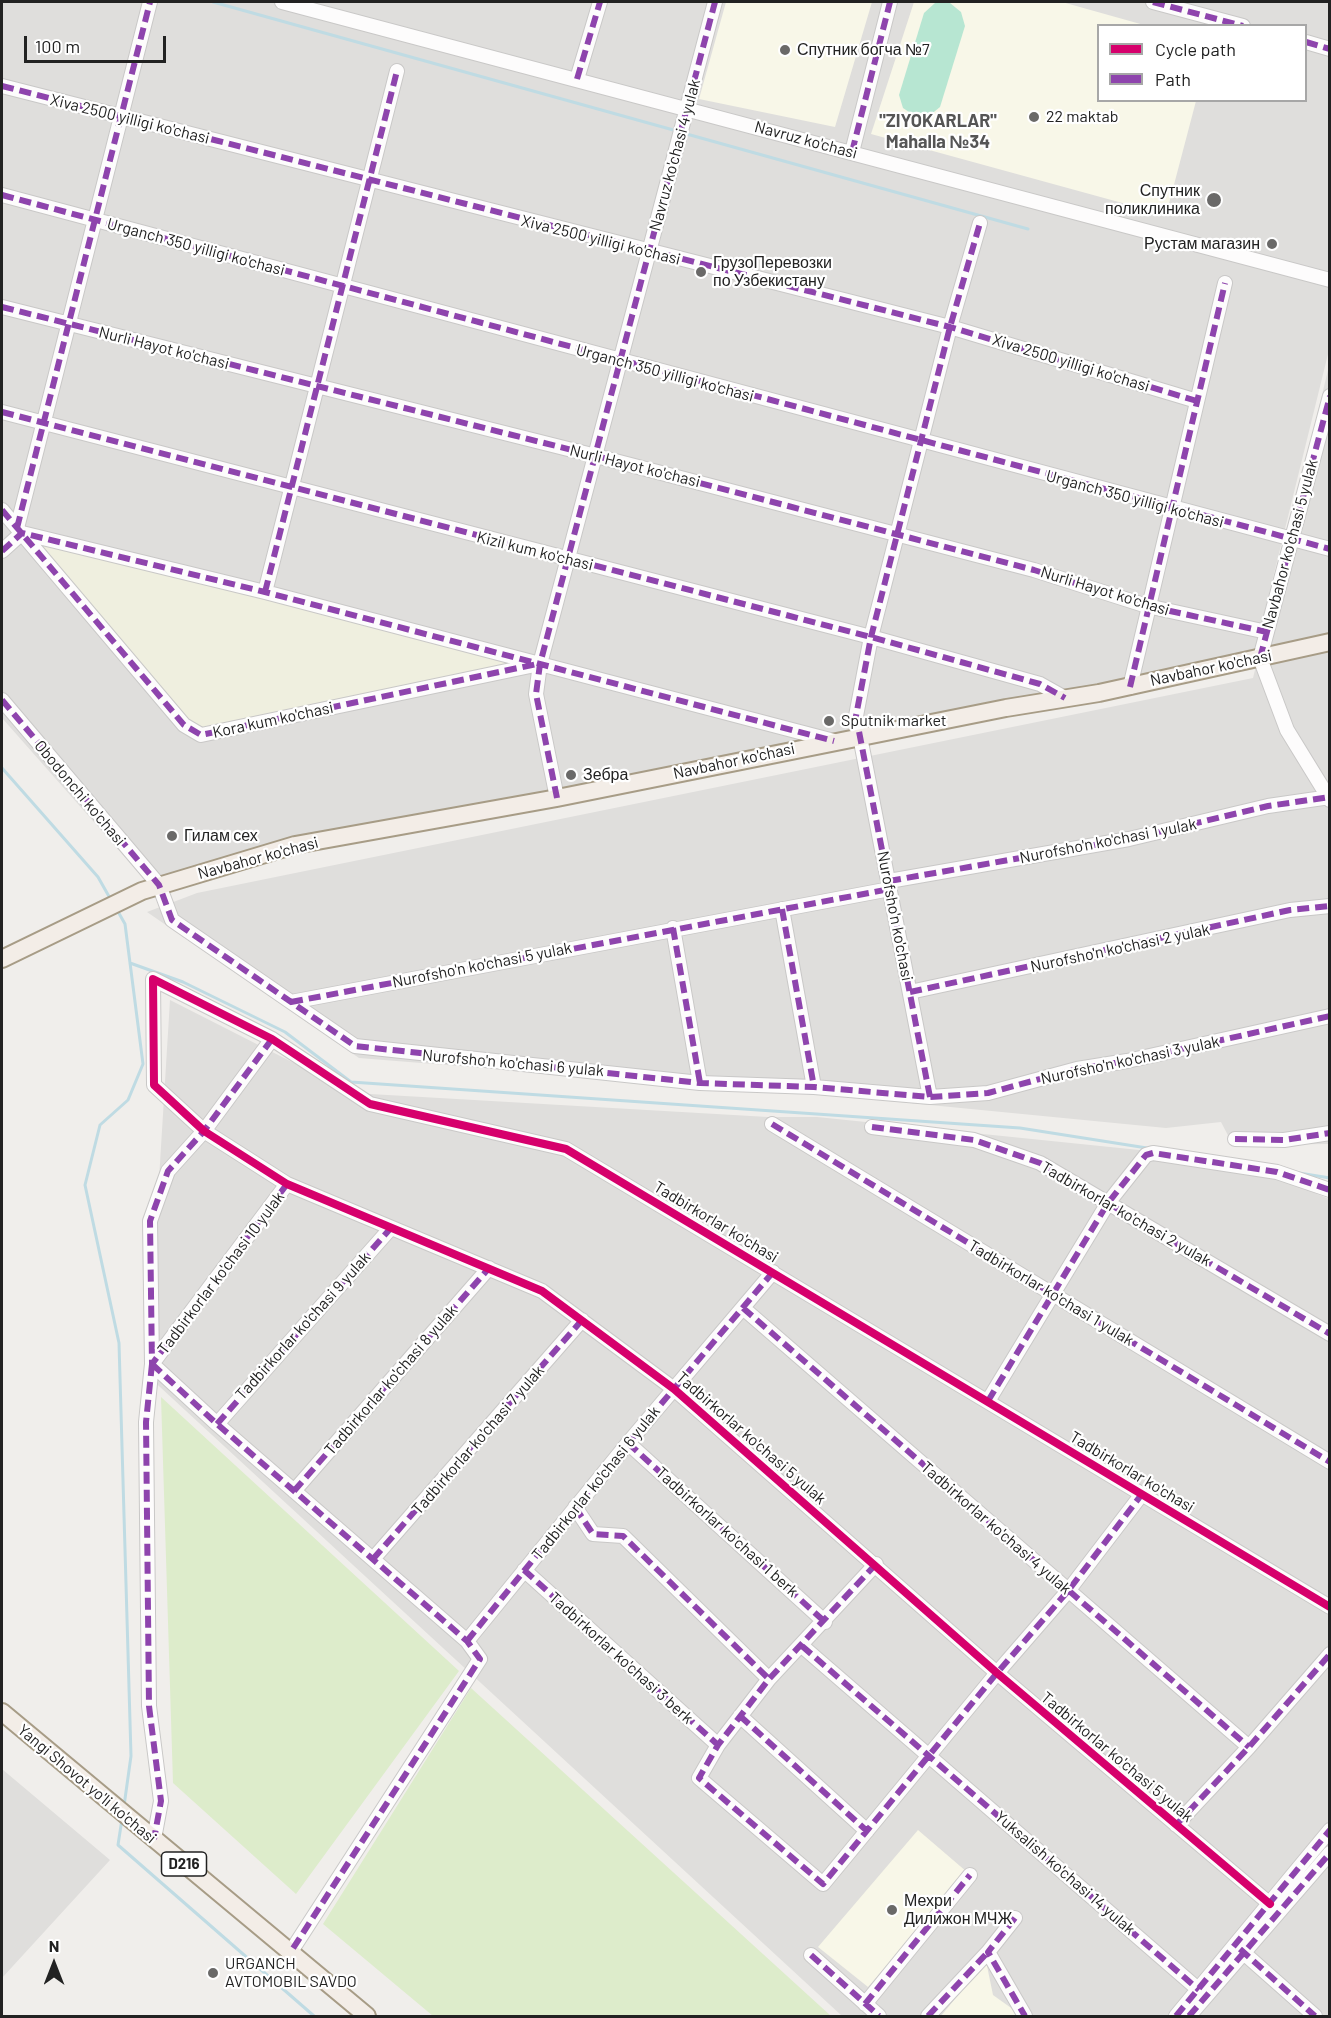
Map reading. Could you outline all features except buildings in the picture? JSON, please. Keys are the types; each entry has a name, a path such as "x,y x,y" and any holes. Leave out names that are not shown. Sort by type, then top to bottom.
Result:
{"main road":[{"name":"Navbahor ko'chasi","path":"2,959 142,891 295,845 557,798 834,741 1130,687 1329,642"},
{"name":"Yangi Shovot yo'li ko'chasi","path":"2,1712 367,2016"}],"street":[{"path":"2,551 19,531 150,2"},
{"name":"Navruz ko'chasi","path":"282,2 1329,280"},
{"path":"577,79 600,2"},
{"name":"Navruz ko'chasi 4 yulak","path":"557,798 536,694 540,664 715,2"},
{"path":"852,152 890,2"},
{"path":"1153,2 1236,24"},
{"path":"1307,43 1329,49"},
{"path":"265,592 397,71"},
{"name":"Xiva 2500 yilligi ko'chasi","path":"2,86 649,253 950,327 1197,401"},
{"name":"Urganch 350 yilligi ko'chasi","path":"2,195 1329,549"},
{"name":"Nurofsho'n ko'chasi","path":"930,1097 856,717 871,638 897,534 950,327 980,222"},
{"path":"1130,687 1170,508 1225,283"},
{"name":"Nurli Hayot ko'chasi","path":"2,307 897,534 1034,570 1147,606 1267,632"},
{"name":"Navbahor ko'chasi 5 yulak","path":"1260,658 1329,396"},
{"name":"Kizil kum ko'chasi","path":"2,412 871,638 1040,684 1065,698"},
{"name":"Kora kum ko'chasi","path":"2,510 184,725 201,735 540,664"},
{"name":"Kora kum ko'chasi","path":"19,531 265,592 834,741"},
{"path":"1260,658 1287,730 1329,798"},
{"name":"Obodonchi ko'chasi","path":"2,700 159,885"},
{"name":"Nurofsho'n ko'chasi 1 yulak","path":"889,885 1129,839 1268,806 1329,798"},
{"name":"Nurofsho'n ko'chasi 6 yulak","path":"159,885 172,920 355,1046 700,1083 814,1087 930,1097"},
{"name":"Nurofsho'n ko'chasi 5 yulak","path":"291,1002 782,909 889,885"},
{"name":"Nurofsho'n ko'chasi 2 yulak","path":"910,993 1290,910 1329,906"},
{"path":"782,909 814,1087"},
{"path":"673,928 700,1083"},
{"name":"Tadbirkorlar ko'chasi","path":"154,1085 153,979 272,1039 370,1104 566,1149 1329,1607"},
{"name":"Nurofsho'n ko'chasi 3 yulak","path":"930,1097 988,1093 1077,1069 1127,1061 1329,1016"},
{"name":"Tadbirkorlar ko'chasi 10 yulak","path":"152,1364 150,1221 168,1171 204,1131 272,1039"},
{"name":"Tadbirkorlar ko'chasi 5 yulak","path":"154,1085 204,1131 287,1184 542,1291 582,1320 674,1389 876,1564 996,1673 1270,1904"},
{"name":"Tadbirkorlar ko'chasi 1 yulak","path":"772,1124 1329,1462"},
{"name":"Tadbirkorlar ko'chasi 2 yulak","path":"872,1127 974,1140 1040,1163 1329,1334"},
{"path":"1235,1139 1284,1140 1329,1132"},
{"path":"988,1401 1108,1203 1146,1155 1153,1153 1277,1172 1329,1190"},
{"name":"Tadbirkorlar ko'chasi 10 yulak","path":"152,1364 287,1184"},
{"name":"Tadbirkorlar ko'chasi 9 yulak","path":"217,1424 390,1229"},
{"name":"Tadbirkorlar ko'chasi 8 yulak","path":"294,1491 489,1268"},
{"name":"Tadbirkorlar ko'chasi 6 yulak","path":"467,1641 628,1443 773,1272"},
{"name":"Tadbirkorlar ko'chasi 4 yulak","path":"743,1308 1249,1747"},
{"name":"Tadbirkorlar ko'chasi 7 yulak","path":"373,1559 582,1320"},
{"path":"152,1364 217,1424 467,1641 480,1659 290,1953"},
{"path":"152,1364 146,1422 149,1706 161,1802 154,1839"},
{"name":"Tadbirkorlar ko'chasi 1 berk","path":"628,1443 825,1622"},
{"path":"876,1564 825,1622 769,1679 718,1745 699,1778 823,1884 931,1757 996,1673 1068,1591 1142,1494"},
{"path":"575,1507 593,1534 623,1536 769,1679"},
{"name":"Tadbirkorlar ko'chasi 3 berk","path":"524,1570 718,1745"},
{"name":"Yuksalish ko'chasi 14 yulak","path":"802,1646 1199,1990"},
{"path":"1176,1825 1249,1747 1329,1654"},
{"path":"740,1716 867,1831"},
{"path":"1189,2016 1240,1949 1270,1904 1329,1830"},
{"path":"1176,2016 1329,1853"},
{"path":"865,2004 970,1875"},
{"path":"928,2016 988,1952 1015,1918"},
{"path":"1240,1949 1315,2016"},
{"path":"988,1952 1025,2016"},
{"path":"811,1955 879,2016"}],"shaded area":[{"name":"\"ZIYOKARLAR\" Mahalla №34","path":"2,2 1329,2 1329,350 1251,667 146,881 2,718"},
{"name":"Спутник богча №7","path":"726,2 872,2 835,127 699,99"},
{"name":"22 maktab","path":"914,2 1062,2 1140,24 1097,24 1097,102 1196,102 1166,215 871,134"},
{"path":"1329,366 1329,1144 1233,1145 1221,1122 1166,1128 858,1098 359,1058 147,912 197,893 1253,678"},
{"path":"170,1000 353,1093 768,1117 817,1117 1188,1155 1282,1179 1329,1199 1329,2016 842,2016 147,1375"},
{"path":"2,1769 110,1860 2,1978"},
{"name":"Мехри Дилижон МЧЖ","path":"918,1830 967,1872 868,1987 818,1947"},
{"path":"986,1961 993,1995 1021,2015 941,2016"}],"green space":[{"path":"935,3 950,3 961,12 965,26 940,107 929,116 915,116 903,108 899,95 924,13"},
{"path":"33,540 526,665 213,729 195,727"},
{"path":"161,1397 459,1671 296,1894 173,1783"},
{"path":"471,1688 831,2016 433,2016 323,1924"}],"waterway":[{"path":"213,2 677,131"},
{"path":"683,133 1028,229"},
{"path":"2,768 98,877 111,900"},
{"path":"116,908 125,924 143,1064 128,1100 100,1125 85,1185 119,1343 131,1756 124,1806"},
{"path":"130,963 183,982 285,1032 351,1082 1020,1128 1147,1148"},
{"path":"1299,1173 1330,1178"},
{"path":"122,1819 118,1845 314,2016"}],"marked path":[{"path":"17,528 150,2"},
{"path":"577,79 600,2"},
{"path":"557,798 536,694 540,664 715,2"},
{"path":"852,152 890,2"},
{"path":"1153,2 1236,24"},
{"path":"1307,42 1330,49"},
{"path":"265,592 397,71"},
{"path":"2,86 950,327 1197,401"},
{"path":"2,195 1330,549"},
{"path":"930,1097 856,716 871,637 950,327 980,223"},
{"path":"1130,687 1225,283"},
{"path":"2,307 596,456 1034,570 1147,606 1267,632"},
{"path":"1260,658 1330,396"},
{"path":"2,412 871,637 1040,684 1065,698"},
{"path":"2,510 184,725 201,735 537,664"},
{"path":"2,551 22,533 265,592 834,741"},
{"path":"2,700 159,885 172,920 355,1046 700,1083 814,1087 930,1097 988,1093 1077,1069 1127,1061 1330,1016"},
{"path":"889,881 1129,839 1268,806 1330,797"},
{"path":"291,1002 890,889"},
{"path":"910,992 1290,910 1330,906"},
{"path":"782,909 814,1087"},
{"path":"673,928 700,1083"},
{"path":"272,1039 204,1131 168,1171 150,1221 152,1364 287,1184"},
{"path":"772,1124 1330,1462"},
{"path":"872,1127 974,1140 1040,1163 1330,1334"},
{"path":"1235,1139 1284,1140 1330,1133"},
{"path":"988,1401 1108,1203 1146,1155 1153,1153 1277,1172 1330,1190"},
{"path":"217,1424 390,1229"},
{"path":"294,1491 489,1268"},
{"path":"467,1641 628,1443 773,1272"},
{"path":"743,1308 1249,1747"},
{"path":"373,1559 582,1320"},
{"path":"152,1364 217,1424 467,1641 480,1659 290,1953"},
{"path":"152,1364 146,1422 149,1706 161,1801 154,1839"},
{"path":"628,1443 825,1622"},
{"path":"876,1564 769,1679 718,1745 699,1778 823,1884 997,1673 1068,1591 1142,1494"},
{"path":"575,1507 593,1534 623,1536 769,1679"},
{"path":"524,1570 718,1745"},
{"path":"802,1646 1199,1990"},
{"path":"1176,1825 1249,1747 1330,1654"},
{"path":"740,1716 867,1831"},
{"path":"1176,2016 1330,1830"},
{"path":"1189,2016 1330,1853"},
{"path":"865,2004 970,1875"},
{"path":"1015,1918 988,1952 1025,2016"},
{"path":"1240,1949 1315,2016"},
{"path":"928,2016 988,1952"},
{"path":"811,1955 879,2016"}],"cycle path":[{"path":"1270,1904 997,1673 674,1389 542,1291 287,1184 204,1131 154,1085 153,979 272,1039 370,1104 566,1149 1330,1607"}],"place":[{"name":"Спутник богча №7","path":"785,50"},
{"name":"22 maktab","path":"1034,117"},
{"name":"Спутник поликлиника","path":"1214,200"},
{"name":"Рустам магазин","path":"1272,244"},
{"name":"ГрузоПеревозки по Узбекистану","path":"701,272"},
{"name":"Sputnik market","path":"829,721"},
{"name":"Зебра","path":"571,775"},
{"name":"Гилам сех","path":"172,836"},
{"name":"Мехри Дилижон МЧЖ","path":"892,1910"},
{"name":"URGANCH AVTOMOBIL SAVDO","path":"213,1973"}],"district":[{"name":"\"ZIYOKARLAR\" Mahalla №34","path":"938,131"}]}
